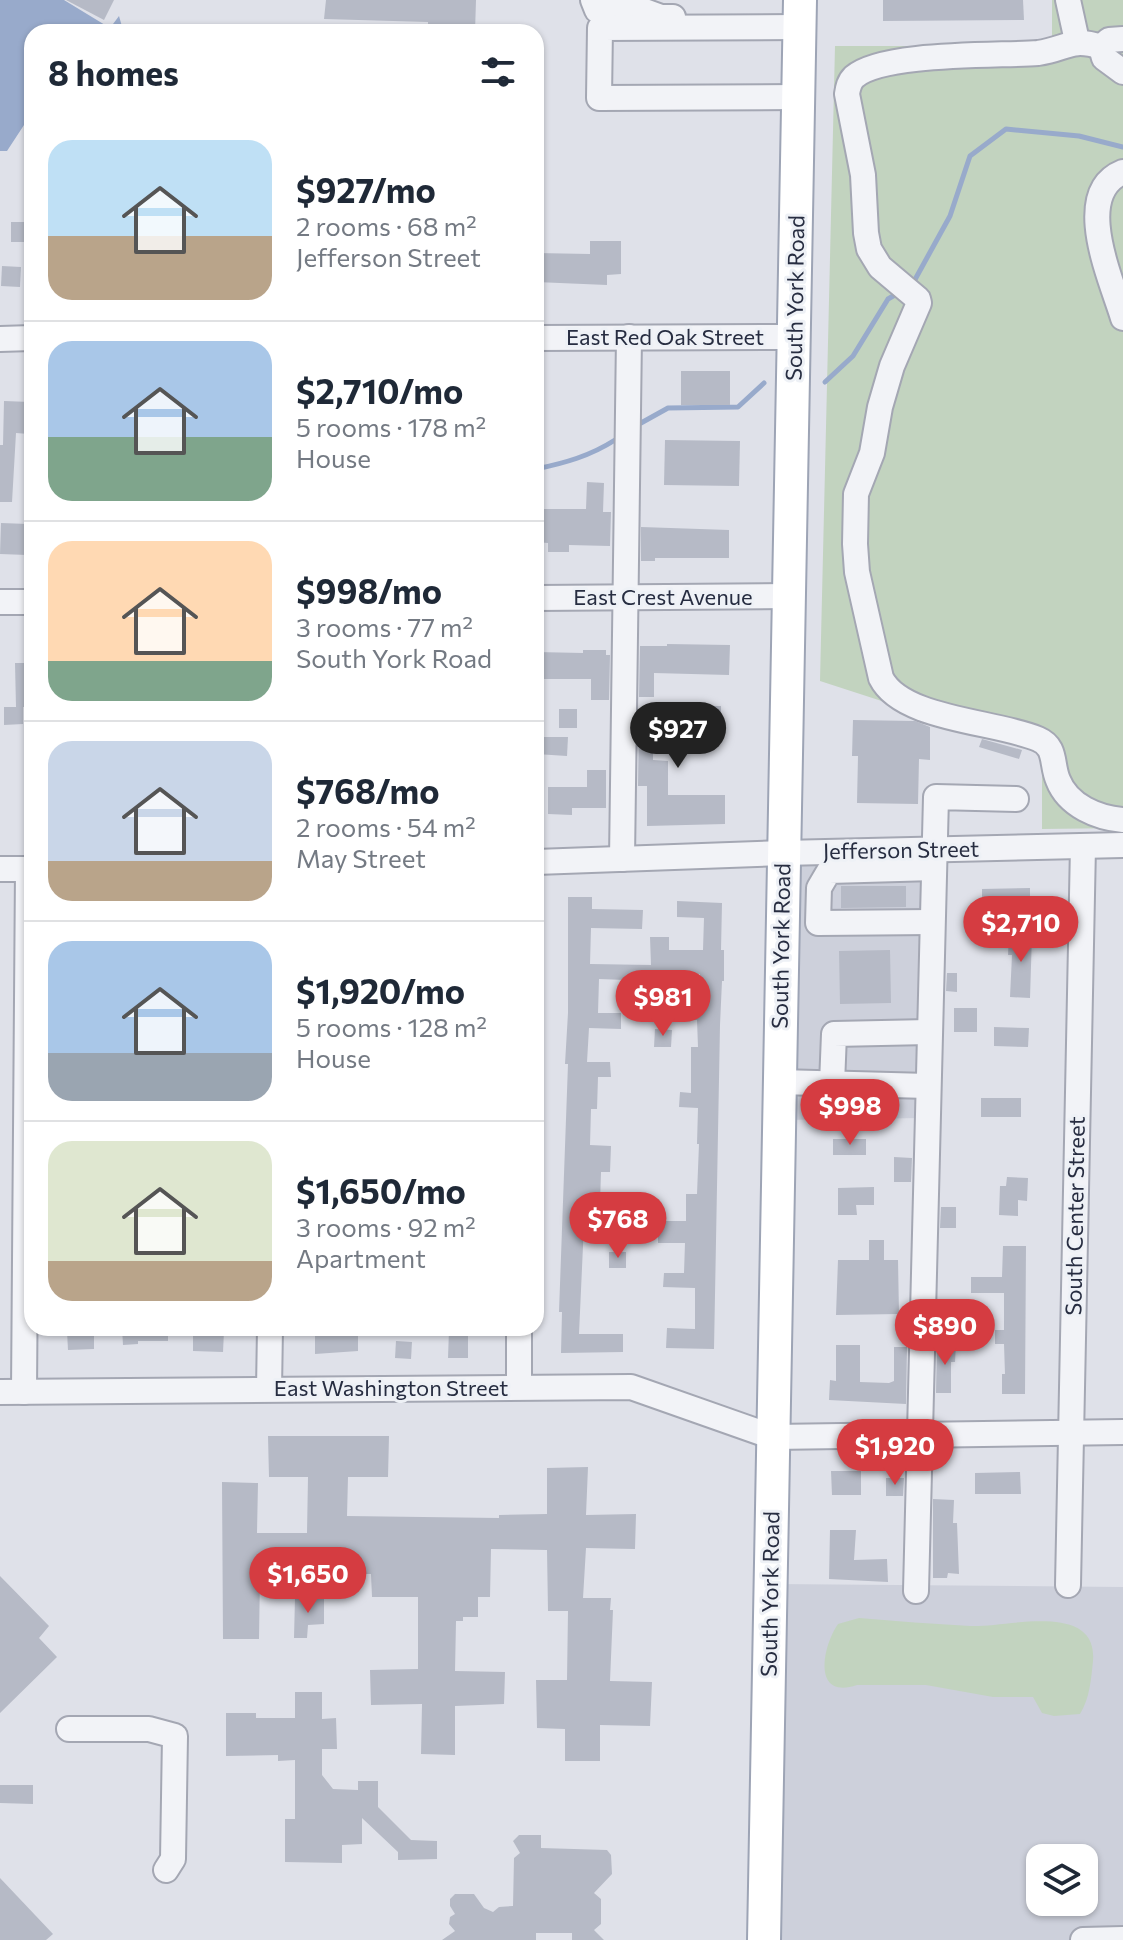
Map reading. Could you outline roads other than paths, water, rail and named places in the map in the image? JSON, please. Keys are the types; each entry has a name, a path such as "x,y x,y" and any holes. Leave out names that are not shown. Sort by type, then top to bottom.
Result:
{"main road":[{"name":"South York Road","path":"764,1940 800,15"}],"street":[{"path":"593,0 597,10 639,5 661,17 800,15"},
{"path":"1068,0 1077,41"},
{"path":"798,97 599,98 600,28 800,15"},
{"path":"1123,72 1104,58 1112,43 1077,41 1053,51 916,59 863,71 850,82 847,98 865,184 868,244 874,261 919,303 892,366 880,407 870,462 856,494 856,565 881,678 889,690 905,702 1014,731 1046,743 1053,752 1059,784 1068,797 1092,812 1123,820"},
{"path":"1123,172 1114,176 1105,188 1099,201 1097,221 1100,243 1123,318"},
{"path":"622,859 629,337"},
{"name":"East Red Oak Street","path":"544,338 794,337"},
{"path":"0,339 24,338"},
{"name":"East Crest Avenue","path":"544,598 790,596"},
{"path":"0,602 24,602"},
{"path":"916,1591 936,797 1016,799"},
{"name":"Jefferson Street","path":"544,862 783,853 828,861 934,859 1123,845"},
{"name":"South Center Street","path":"1068,1585 1083,846"},
{"path":"818,911 819,888 828,861"},
{"path":"0,869 24,869"},
{"path":"782,910 932,922"},
{"path":"832,1084 834,1034 929,1032"},
{"path":"12,1392 24,1043"},
{"path":"779,1082 928,1086"},
{"path":"269,1389 270,1336"},
{"path":"519,1336 519,1387"},
{"name":"East Washington Street","path":"12,1392 631,1387 773,1437"},
{"path":"773,1437 1123,1432"},
{"path":"69,1729 149,1729 175,1736 173,1859 166,1870"},
{"path":"1083,1940 1123,1939"}],"water":[{"path":"0,0 64,0 103,24 24,24 24,125 7,151 0,151"}],"waterway":[{"path":"912,285 950,216 970,156 1006,129 1079,136 1123,147"},
{"path":"825,382 853,356 888,299 900,292"},
{"path":"641,423 668,408 738,407 764,383"},
{"path":"544,467 577,458 615,440"}]}
